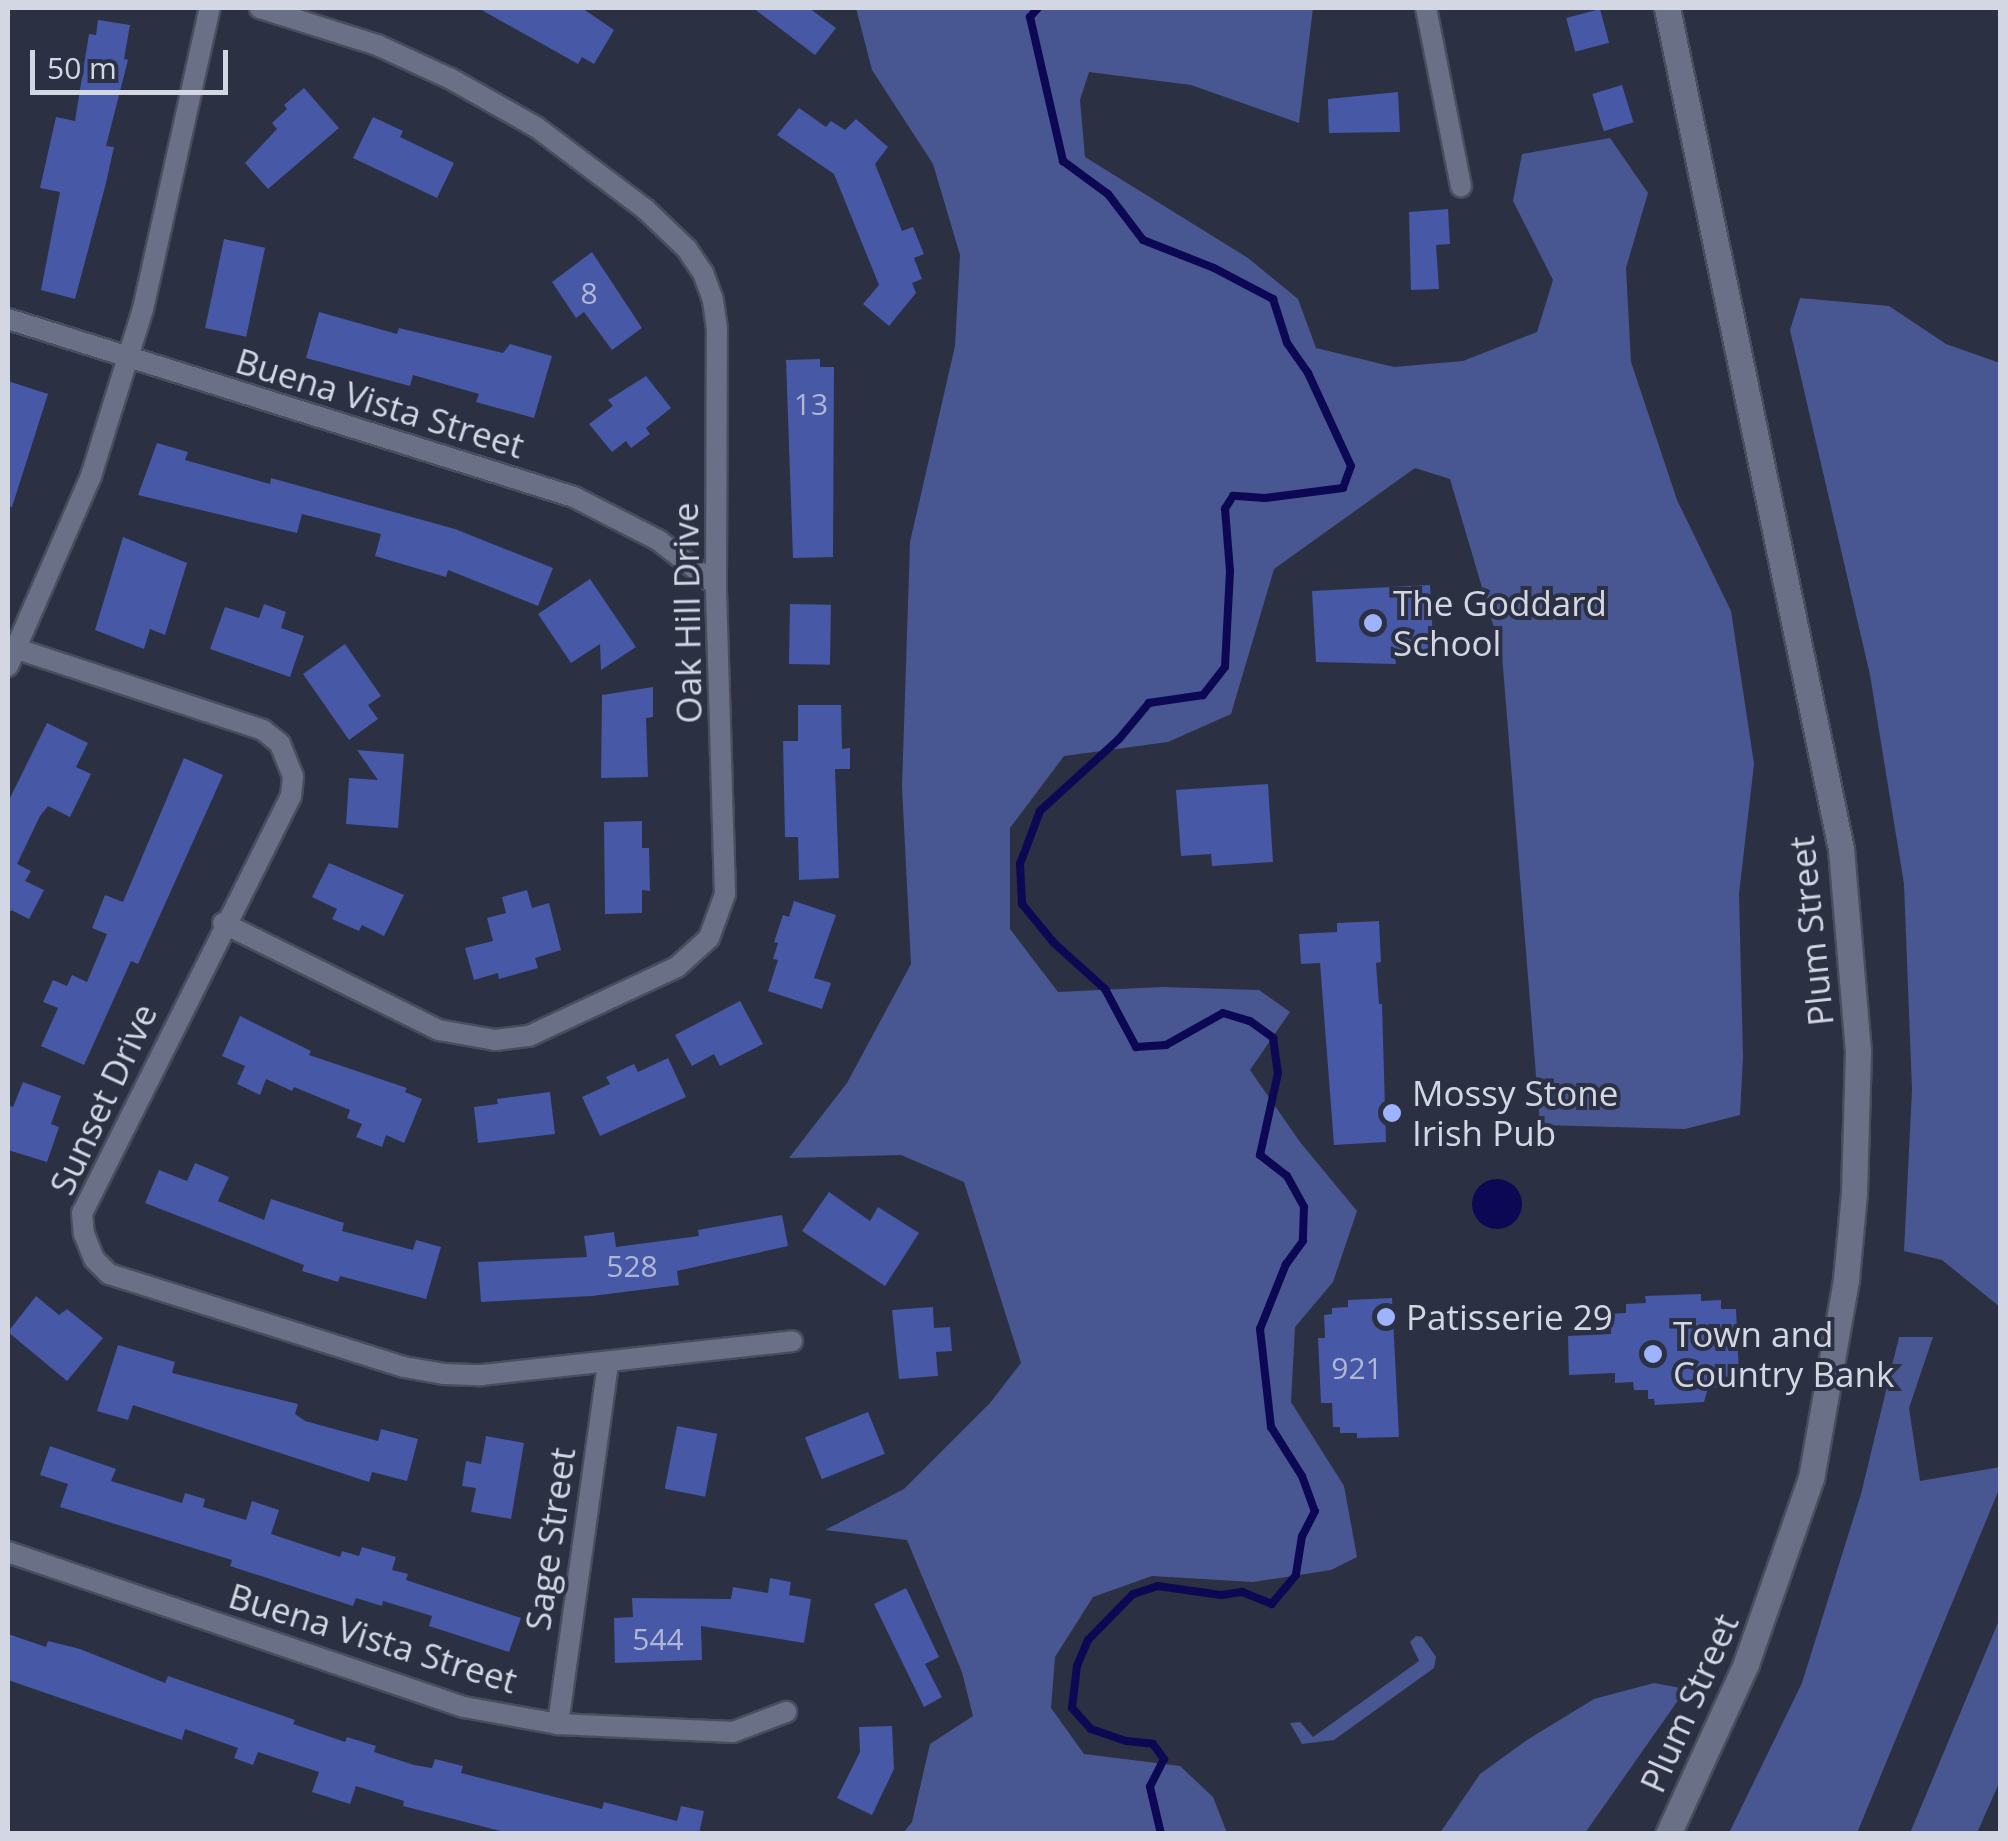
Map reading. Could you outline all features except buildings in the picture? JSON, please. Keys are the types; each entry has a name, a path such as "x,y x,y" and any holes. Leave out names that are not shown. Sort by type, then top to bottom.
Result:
{"main road":[{"name":"Plum Street","path":"1667,8 1838,831 1852,944 1858,1050 1855,1176 1846,1280 1811,1478 1746,1664 1668,1834"}],"street":[{"path":"10,654 91,476 128,360 160,241 210,8"},
{"name":"Oak Hill Drive","path":"224,923 439,1030 495,1040 530,1036 694,956 710,938 725,894 716,585 717,329 713,300 687,249 592,165 536,126 451,78 378,45 260,8"},
{"path":"1426,8 1461,187"},
{"name":"Buena Vista Street","path":"8,319 128,360 574,497 646,532 716,585"},
{"name":"Sunset Drive","path":"10,654 263,730 280,744 294,776 291,796 82,1213 84,1234 94,1258 109,1274 404,1368 481,1375 792,1341"},
{"name":"Sage Street","path":"558,1724 608,1362"},
{"name":"Buena Vista Street","path":"8,1552 464,1707 558,1724 734,1732 786,1712"}],"shaded area":[{"path":"856,8 1313,8 1299,123 1191,85 1089,72 1080,100 1085,157 1248,258 1298,299 1316,348 1394,367 1463,361 1537,332 1553,280 1513,201 1522,154 1610,138 1648,193 1626,268 1631,362 1677,500 1731,611 1754,764 1739,894 1743,1056 1740,1115 1685,1129 1540,1125 1502,655 1450,479 1415,468 1274,569 1231,714 1168,742 1064,756 1010,828 1010,929 1058,992 1162,987 1259,990 1290,1012 1250,1070 1300,1142 1357,1211 1333,1282 1295,1327 1291,1402 1344,1486 1357,1557 1331,1570 1253,1582 1152,1576 1093,1597 1055,1657 1051,1708 1084,1754 1180,1766 1213,1797 1227,1833 903,1833 912,1822 930,1744 973,1716 962,1672 907,1540 825,1530 904,1489 990,1403 1021,1363 964,1182 901,1155 789,1158 847,1083 911,964 902,787 910,542 955,346 960,255 933,164 872,70"},
{"path":"1800,298 1889,306 1946,344 2000,363 2000,1307 1942,1260 1904,1251 1912,1090 1904,884 1870,675 1790,330"},
{"path":"1497,1179 1515,1186 1522,1204 1515,1222 1497,1229 1479,1222 1472,1204 1479,1186"},
{"path":"1899,1337 1933,1337 1909,1408 1920,1481 2000,1467 2000,1487 1857,1833 1729,1833 1802,1683 1861,1494"},
{"path":"2000,1618 2000,1781 1977,1833 1910,1833"},
{"path":"1416,1636 1422,1637 1436,1657 1434,1668 1334,1740 1302,1744 1290,1723 1300,1722 1313,1737 1419,1661 1410,1642"},
{"path":"1654,1683 1686,1689 1585,1833 1440,1833 1480,1774 1527,1740 1594,1699"}],"waterway":[{"path":"1038,8 1030,17 1063,161 1108,194 1143,240 1214,268 1273,299 1287,343 1308,373 1351,466 1343,488 1265,498 1233,496 1225,509 1230,571 1225,667 1203,695 1149,703 1119,739 1040,811 1020,864 1022,904 1054,943 1105,989 1136,1047 1166,1045 1223,1013 1250,1021 1273,1038 1278,1073 1260,1155 1287,1176 1304,1207 1303,1241 1286,1264 1260,1329 1271,1427 1302,1476 1315,1511 1302,1536 1296,1575 1272,1604 1242,1592 1221,1595 1158,1586 1133,1594 1088,1640 1077,1666 1072,1708 1091,1729 1126,1741 1153,1744 1164,1759 1150,1787 1161,1834"}],"place":[{"name":"The Goddard School","path":"1373,623"},
{"name":"Mossy Stone Irish Pub","path":"1392,1113"},
{"name":"Patisserie 29","path":"1386,1317"},
{"name":"Town and Country Bank","path":"1653,1354"}]}
